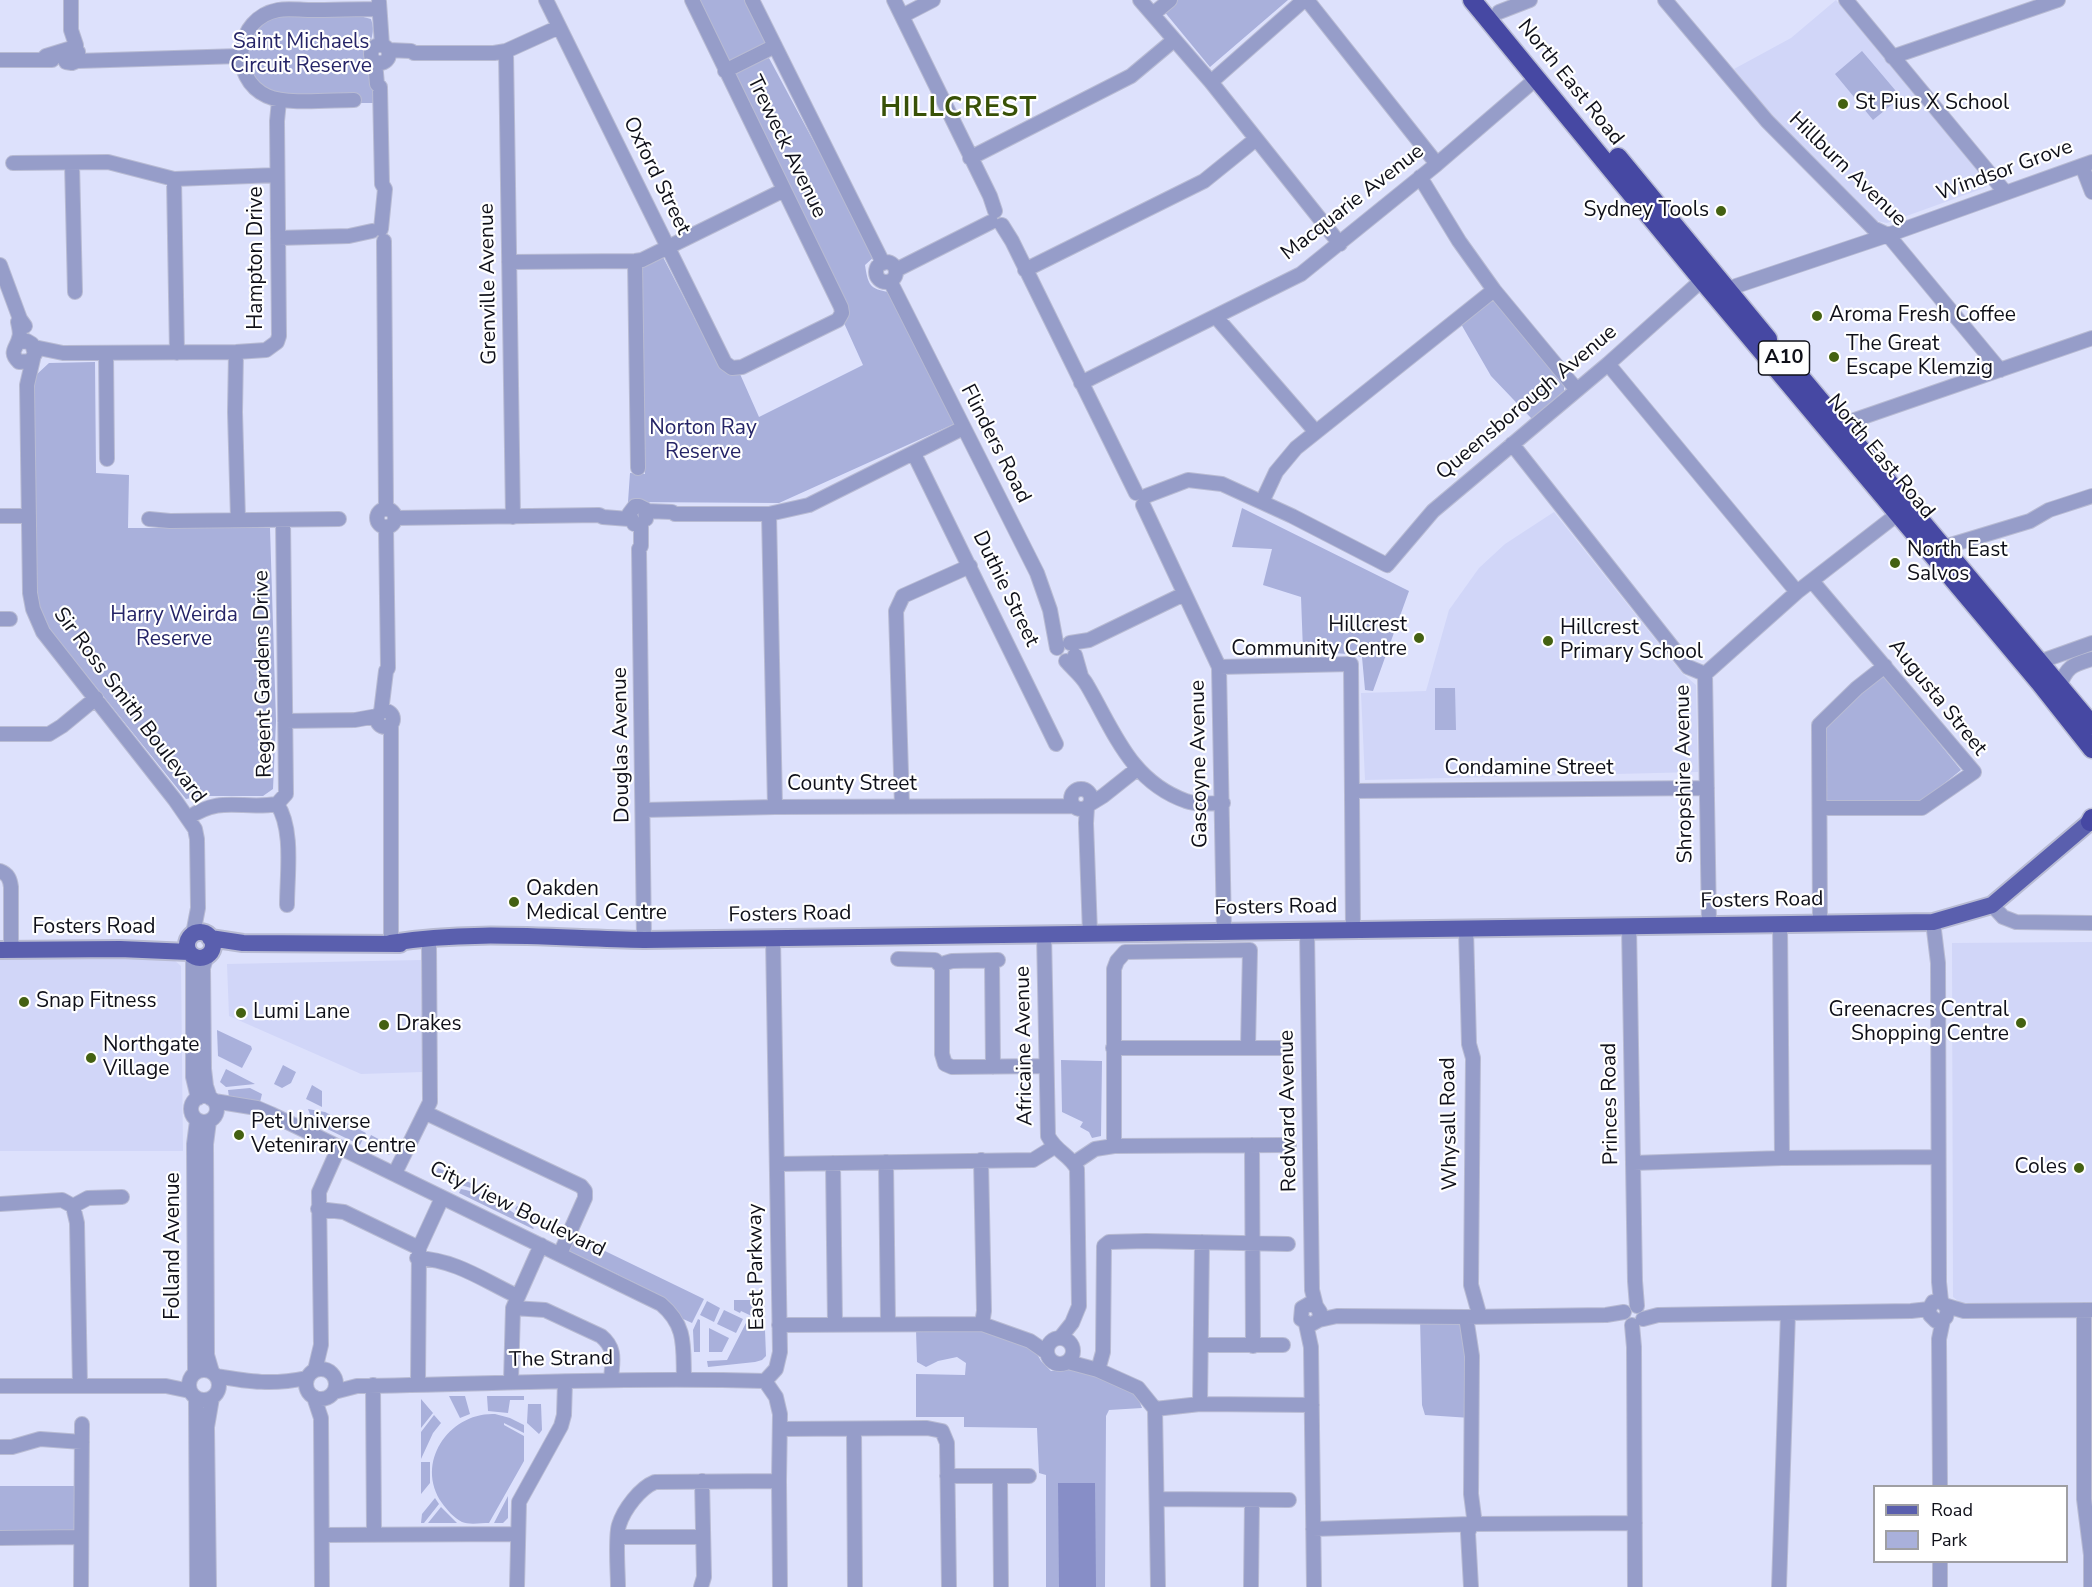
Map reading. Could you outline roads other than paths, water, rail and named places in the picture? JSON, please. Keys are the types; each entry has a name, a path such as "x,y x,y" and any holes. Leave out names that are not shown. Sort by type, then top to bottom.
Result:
{"highway":[{"name":"North East Road","path":"1472,0 1492,11 1706,275 1835,429 2092,725"},
{"name":"North East Road","path":"1939,551 2092,748"},
{"path":"2039,662 2039,682"}],"main road":[{"name":"Fosters Road","path":"391,943 430,937 476,936 644,940 1938,921 1992,905 2091,821"},
{"name":"Fosters Road","path":"6,946 120,949 243,943 429,945 558,939"}],"street":[{"path":"71,0 71,54"},
{"name":"Oxford Street","path":"546,0 725,363 732,368"},
{"name":"Treweck Avenue","path":"692,0 841,307 842,314 838,320 742,367 732,368"},
{"name":"Flinders Road","path":"752,0 890,271 963,428 1037,573 1054,628 1116,740 1137,769 1160,787 1187,802 1222,803"},
{"name":"Gascoyne Avenue","path":"894,0 990,196 996,219 1012,241 1081,382 1142,498 1184,594 1220,667 1224,932"},
{"path":"902,16 933,0"},
{"path":"1140,0 1210,81 1340,244"},
{"path":"1153,14 1170,0"},
{"path":"1210,81 1305,0 1437,164"},
{"path":"1492,11 1530,0"},
{"name":"Hillburn Avenue","path":"1665,0 1767,121 1873,228 1888,235 2000,370"},
{"path":"1846,0 2005,192"},
{"path":"1892,57 2053,1"},
{"path":"354,100 279,101 267,96 250,84 245,75 240,56 241,46 248,30 277,5 379,10 377,24 382,53 383,84 380,87 382,184 379,188 376,236 383,273 389,518 388,668 383,720 392,753 390,755 391,943"},
{"path":"382,53 506,51 559,27"},
{"path":"970,158 1131,76 1174,40"},
{"path":"725,71 775,46"},
{"name":"Grenville Avenue","path":"506,51 513,517"},
{"path":"0,60 43,59 71,54 104,59 240,56"},
{"name":"Macquarie Avenue","path":"1081,382 1300,274 1437,164 1542,74"},
{"name":"Hampton Drive","path":"0,352 236,352 267,350 277,342 279,336 277,175 279,101"},
{"path":"1025,270 1204,181 1256,139"},
{"path":"13,163 108,162 174,179 277,175"},
{"path":"72,163 75,292"},
{"path":"2087,164 2092,192"},
{"name":"Windsor Grove","path":"1724,295 1736,286 2087,164"},
{"path":"1419,177 1459,241 1494,290 1576,389"},
{"path":"174,179 177,353"},
{"path":"509,262 635,261 668,248 784,190"},
{"path":"890,271 996,219"},
{"path":"278,238 376,236"},
{"path":"635,261 638,468"},
{"name":"Sir Ross Smith Boulevard","path":"0,265 20,319 18,322 20,336 25,352 30,593 37,622 195,829 199,945"},
{"name":"Queensborough Avenue","path":"1262,502 1387,565 1432,511 1608,364 1706,275"},
{"path":"1142,498 1188,480 1222,484 1262,502 1276,472 1296,448 1494,290"},
{"path":"1216,317 1316,431"},
{"path":"1835,429 2092,338"},
{"path":"236,352 238,519"},
{"path":"106,353 107,459"},
{"path":"1608,364 1797,592"},
{"path":"389,518 599,515 603,518 638,517 672,512 675,514 769,514 809,505 963,428"},
{"name":"Shropshire Avenue","path":"1512,444 1688,667 1705,674 1709,924"},
{"name":"Duthie Street","path":"914,454 1056,744"},
{"path":"1939,551 2030,521 2049,510 2092,496"},
{"path":"1705,674 1797,592 1904,509"},
{"path":"769,514 776,807"},
{"path":"0,516 29,516"},
{"name":"Douglas Avenue","path":"638,517 641,546 639,549 644,940"},
{"path":"149,519 170,521 339,519"},
{"name":"Regent Gardens Drive","path":"188,818 200,809 212,805 277,804 286,794 283,520"},
{"path":"902,806 896,611 903,596 970,566"},
{"name":"Augusta Street","path":"1812,581 1974,772 1922,808 1820,808"},
{"path":"1068,650 1184,594"},
{"path":"2039,662 2092,643"},
{"path":"2059,687 2067,669 2092,659"},
{"path":"1220,667 1351,664 1353,930"},
{"path":"1820,923 1819,725 1857,688 1885,666"},
{"path":"0,734 49,734 96,698"},
{"path":"285,721 383,720"},
{"name":"County Street","path":"644,810 1078,803 1103,796 1137,769"},
{"name":"Condamine Street","path":"1352,791 1707,788"},
{"path":"1078,803 1086,823 1090,933"},
{"path":"277,804 283,813 287,834 287,905"},
{"path":"0,871 6,873 11,887 6,946"},
{"path":"1992,905 2003,917 2016,922 2092,923"},
{"path":"1938,921 1940,1485"},
{"path":"1780,924 1782,1158"},
{"name":"Princes Road","path":"1629,926 1635,1281 1635,1587"},
{"name":"Whysall Road","path":"1466,929 1469,1044 1473,1058 1471,1483 1474,1517 1468,1533 1471,1587"},
{"name":"Redward Avenue","path":"1307,930 1313,1315 1311,1347 1314,1587"},
{"name":"Africaine Avenue","path":"1044,934 1048,1136 1054,1147 1074,1163"},
{"name":"East Parkway","path":"765,1381 776,1369 780,1352 773,938"},
{"path":"199,945 203,968 204,1069 207,1099 216,1113 206,1121 191,1110 193,1102 207,1099"},
{"path":"395,1173 430,1102 429,945"},
{"path":"1114,1146 1114,969 1117,961 1125,952 1250,950 1248,1048"},
{"path":"898,959 935,960 942,967"},
{"path":"993,1067 995,961 945,963 942,967 942,1054 945,1064 952,1067 993,1067 1046,1066"},
{"path":"1113,1048 1284,1048"},
{"name":"City View Boulevard","path":"207,1099 257,1108 395,1173 660,1304 678,1323 683,1338 684,1379"},
{"name":"City View Boulevard","path":"206,1121 228,1114 247,1112 281,1119"},
{"path":"426,1113 581,1186 585,1191 585,1198 560,1254"},
{"name":"Folland Avenue","path":"206,1121 207,1355 214,1374"},
{"name":"Folland Avenue","path":"193,1374 194,1144 206,1121"},
{"path":"1252,1145 1253,1346"},
{"path":"1065,1350 1079,1306 1077,1169 1074,1163 1095,1149 1114,1146 1289,1145"},
{"path":"321,1418 332,1385 321,1345 318,1209 322,1183 339,1147"},
{"path":"777,1164 1033,1160 1054,1147"},
{"path":"1633,1163 1782,1158 1938,1157"},
{"path":"981,1160 984,1311 982,1324"},
{"path":"886,1162 888,1323"},
{"path":"833,1163 835,1324"},
{"path":"73,1206 88,1198 122,1197"},
{"path":"418,1384 418,1253 442,1198"},
{"path":"0,1204 62,1200 73,1206"},
{"path":"73,1206 76,1223 80,1386"},
{"path":"318,1209 344,1212 418,1253 453,1264 515,1302 545,1310 601,1336 612,1349 611,1380"},
{"path":"1098,1370 1103,1352 1104,1246 1109,1242 1288,1244"},
{"path":"1200,1404 1202,1242"},
{"path":"511,1382 515,1302 542,1245"},
{"path":"1313,1315 1473,1317 2088,1310 2084,1499 2091,1554 2091,1587"},
{"path":"1779,1587 1788,1313"},
{"path":"779,1325 982,1324 1030,1341 1065,1350 1098,1370 1138,1388 1155,1409 1158,1587"},
{"path":"321,1345 311,1384 321,1418 322,1587"},
{"path":"1201,1345 1283,1345"},
{"path":"311,1384 323,1369 332,1385"},
{"path":"166,1386 201,1370 255,1383 311,1384 324,1398 332,1385"},
{"path":"193,1374 188,1384 193,1395 197,1587"},
{"path":"209,1587 207,1427 219,1380 214,1374"},
{"name":"The Strand","path":"332,1385 684,1379 765,1381"},
{"path":"765,1381 776,1397 780,1414 780,1587"},
{"path":"518,1587 519,1502 561,1426 564,1416 565,1382"},
{"path":"0,1386 166,1386 207,1400 215,1394 255,1383"},
{"path":"373,1385 374,1534"},
{"path":"1155,1409 1200,1404 1312,1405"},
{"path":"81,1587 82,1424"},
{"path":"780,1429 927,1428 942,1431 946,1443 949,1587"},
{"path":"854,1429 855,1587"},
{"path":"0,1447 12,1447 40,1439 82,1442"},
{"path":"947,1476 1029,1476"},
{"path":"1000,1476 1001,1587"},
{"path":"701,1587 704,1577 702,1481"},
{"path":"618,1587 618,1526 636,1496 645,1486 655,1482 779,1481"},
{"path":"1157,1499 1289,1500"},
{"path":"1251,1587 1252,1500"},
{"path":"1313,1529 1635,1522"},
{"path":"322,1535 518,1534"},
{"path":"0,1538 81,1537"},
{"path":"618,1537 703,1537"},
{"path":"1940,1563 1940,1587"}],"place":[{"name":"St Pius X School","path":"1843,104"},
{"name":"Sydney Tools","path":"1721,211"},
{"name":"Aroma Fresh Coffee","path":"1817,316"},
{"name":"The Great Escape Klemzig","path":"1834,357"},
{"name":"North East Salvos","path":"1895,563"},
{"name":"Hillcrest Community Centre","path":"1419,638"},
{"name":"Hillcrest Primary School","path":"1548,641"},
{"name":"Oakden Medical Centre","path":"514,902"},
{"name":"Snap Fitness","path":"24,1002"},
{"name":"Lumi Lane","path":"241,1013"},
{"name":"Greenacres Central Shopping Centre","path":"2021,1023"},
{"name":"Drakes","path":"384,1025"},
{"name":"Northgate Village","path":"91,1058"},
{"name":"Pet Universe Vetenirary Centre","path":"239,1135"},
{"name":"Coles","path":"2079,1168"}],"district":[{"name":"HILLCREST","path":"959,109"}],"park label":[{"name":"Saint Michaels Circuit Reserve","path":"301,55"},
{"name":"Norton Ray Reserve","path":"703,441"},
{"name":"Harry Weirda Reserve","path":"174,628"}]}
